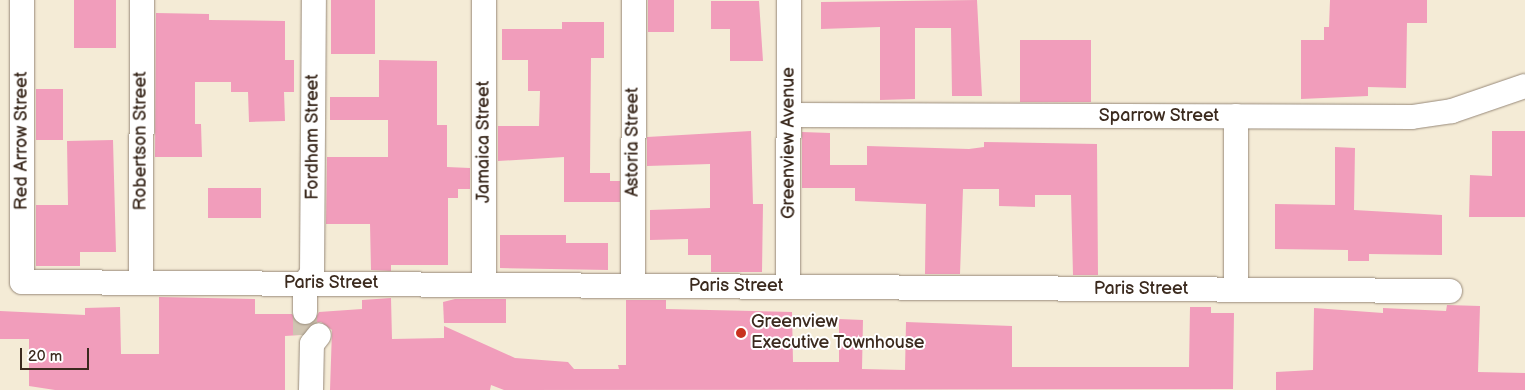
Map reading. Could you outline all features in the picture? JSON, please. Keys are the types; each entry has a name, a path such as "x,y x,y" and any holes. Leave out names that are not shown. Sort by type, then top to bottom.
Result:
{"street":[{"name":"Red Arrow Street","path":"22,0 11,199 22,282"},
{"name":"Robertson Street","path":"140,282 142,0"},
{"name":"Fordham Street","path":"312,312 314,0"},
{"name":"Jamaica Street","path":"484,0 484,284"},
{"name":"Astoria Street","path":"633,285 634,0"},
{"name":"Greenview Avenue","path":"788,286 790,0"},
{"name":"Sparrow Street","path":"789,115 1431,115 1525,86"},
{"path":"1236,116 1236,289"},
{"name":"Paris Street","path":"22,282 312,280 484,284 1450,291"},
{"path":"311,390 312,338"}],"building":[{"path":"74,0 116,0 116,48 74,48"},
{"path":"331,0 375,0 375,54 331,54"},
{"path":"648,0 674,0 674,32 648,32"},
{"path":"977,0 982,96 952,96 951,28 915,28 915,99 880,100 880,27 821,29 821,2"},
{"path":"1330,0 1427,0 1427,23 1407,23 1406,88 1368,87 1368,96 1301,99 1301,40 1324,40 1324,27 1329,27"},
{"path":"711,1 759,1 763,61 730,61 730,29 711,29"},
{"path":"156,13 209,14 209,20 285,21 285,60 294,60 294,92 284,92 285,121 249,122 248,92 231,92 231,82 195,82 195,124 201,124 202,157 155,157"},
{"path":"562,22 604,22 604,58 591,58 590,173 610,173 610,181 620,181 620,202 564,202 564,157 498,161 498,126 539,126 540,91 528,91 528,60 502,60 502,29 562,29"},
{"path":"1020,40 1091,40 1091,102 1020,102"},
{"path":"379,60 437,61 437,125 447,125 447,167 470,168 470,189 458,189 458,198 448,198 448,265 391,265 391,271 371,270 370,224 326,224 327,157 388,157 388,120 330,120 330,97 379,97"},
{"path":"36,89 63,89 63,140 36,140"},
{"path":"751,131 753,204 763,204 762,272 711,272 711,255 688,255 688,239 650,240 650,210 710,208 710,164 647,166 647,137"},
{"path":"1492,131 1525,131 1525,217 1469,217 1470,175 1492,176"},
{"path":"802,132 830,133 830,165 867,165 867,146 969,149 984,147 984,142 1097,144 1098,275 1073,275 1071,195 1035,195 1035,207 999,206 999,189 963,189 960,274 925,274 926,204 855,201 855,188 802,188"},
{"path":"113,140 116,252 80,252 80,266 36,266 36,205 68,205 67,141"},
{"path":"1335,147 1355,148 1354,210 1442,215 1442,255 1369,254 1369,261 1348,261 1348,250 1275,249 1275,204 1335,205"},
{"path":"208,188 261,188 261,218 208,218"},
{"path":"500,235 566,235 566,243 608,243 608,270 500,268"},
{"path":"159,297 255,299 255,314 292,314 299,324 311,324 301,335 285,336 285,390 55,390 29,386 29,339 0,339 0,311 85,315 85,308 120,307 121,354 159,354"},
{"path":"391,298 392,339 444,338 444,326 515,358 568,362 574,369 619,369 618,365 626,365 626,300 666,300 666,309 792,312 793,362 839,362 839,319 863,320 862,369 905,370 906,322 1012,326 1012,367 1189,367 1190,307 1211,307 1211,313 1234,313 1233,389 504,390 491,385 490,390 330,390 332,330 321,322 313,323 319,312 362,309 362,300"},
{"path":"455,299 506,299 506,323 444,323 443,302"},
{"path":"1447,305 1480,306 1478,372 1525,373 1525,390 1276,390 1276,372 1313,370 1314,308 1383,313 1383,308 1446,311"}],"tunnel":[{"path":"305,312 305,335"}],"place":[{"name":"Greenview Executive Townhouse","path":"741,333"}]}
